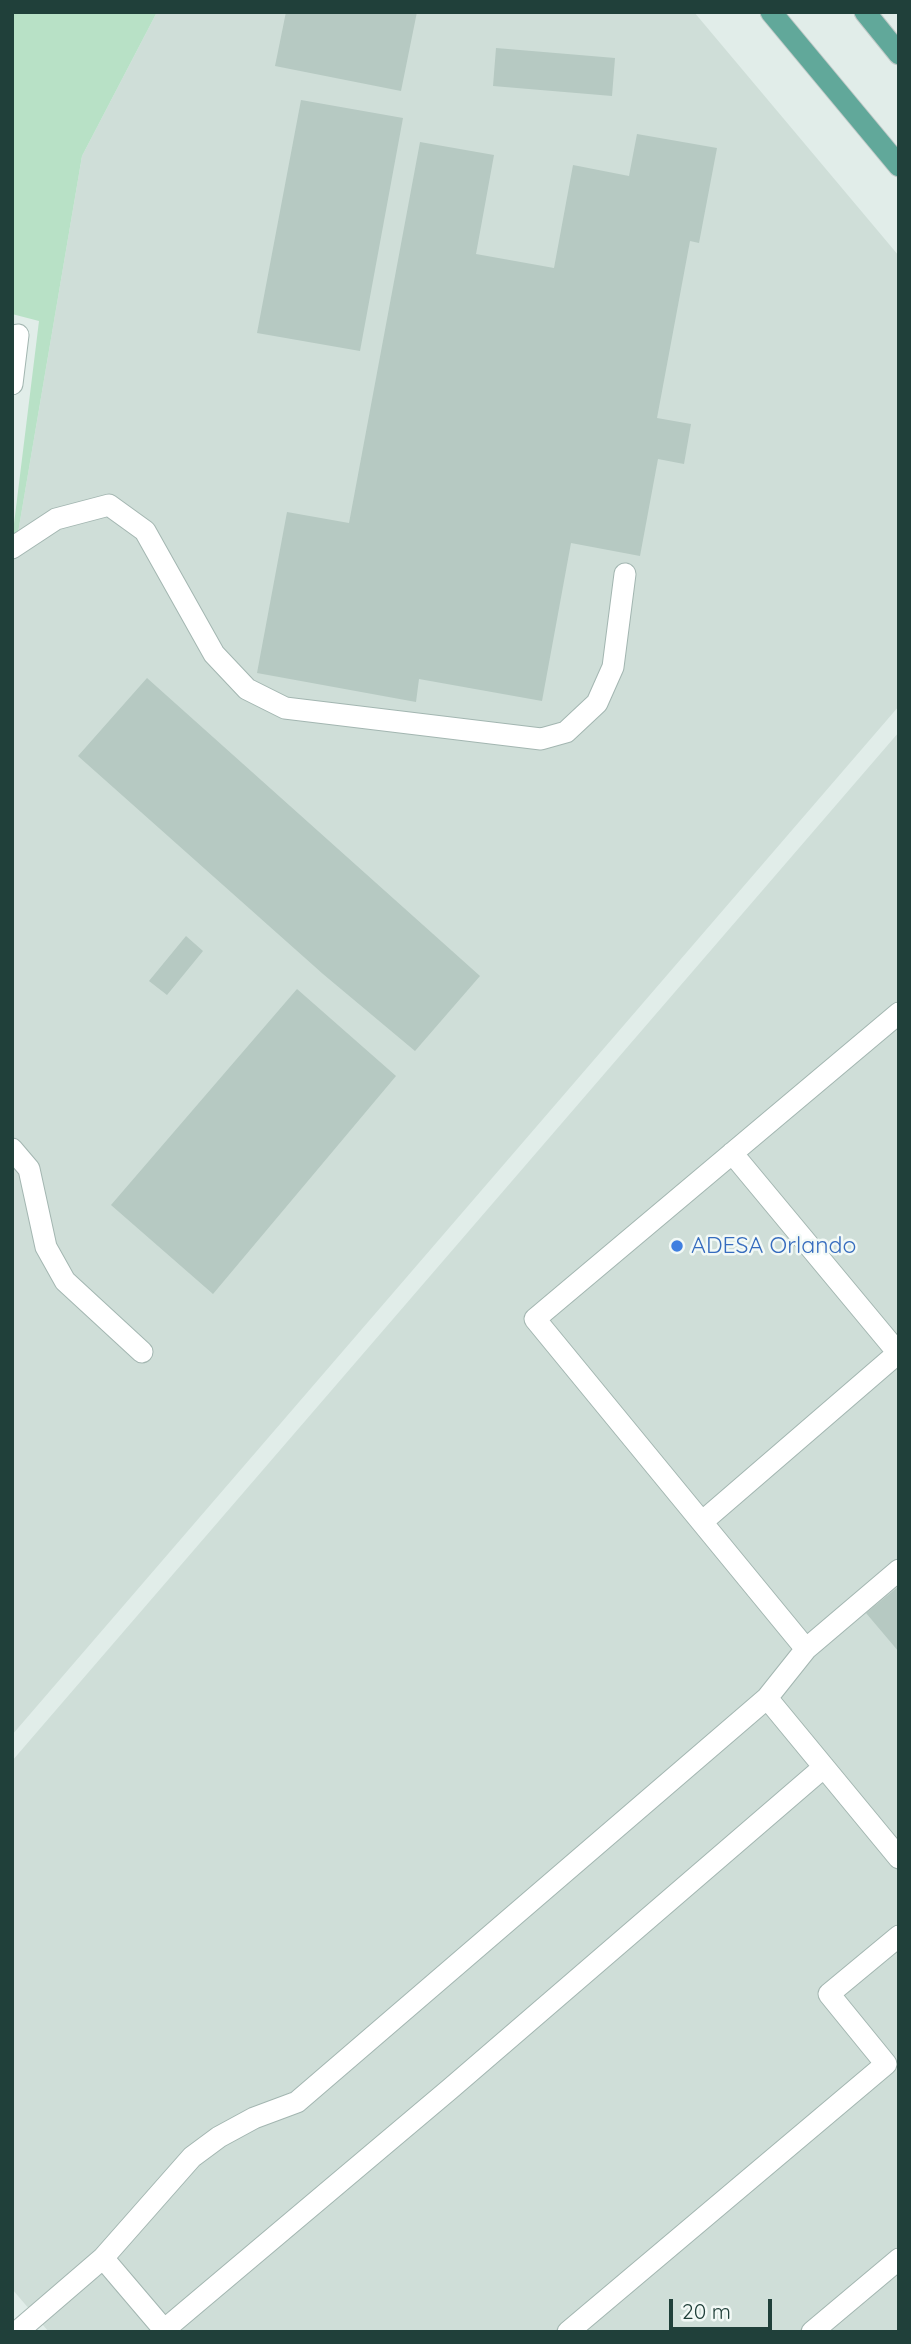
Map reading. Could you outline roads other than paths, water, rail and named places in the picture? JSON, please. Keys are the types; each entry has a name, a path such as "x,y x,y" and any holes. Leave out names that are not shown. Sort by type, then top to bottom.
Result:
{"main road":[{"path":"771,12 899,166"},
{"path":"865,12 899,54"}],"street":[{"path":"12,384 18,334"},
{"path":"12,548 56,519 109,505 145,531 214,654 247,689 285,708 541,739 566,732 597,703 613,667 625,574"},
{"path":"806,1649 535,1319 899,1013"},
{"path":"12,1149 29,1169 46,1247 65,1281 142,1352"},
{"path":"702,1522 898,1354 732,1153"},
{"path":"17,2332 103,2258 192,2157 219,2137 254,2118 297,2102 767,1698 806,1649 899,1570"},
{"path":"767,1698 899,1858"},
{"path":"103,2258 165,2331 824,1767"},
{"path":"568,2332 886,2064 829,1994 899,1936"},
{"path":"812,2332 899,2259"}],"place":[{"name":"ADESA Orlando","path":"677,1246"}]}
